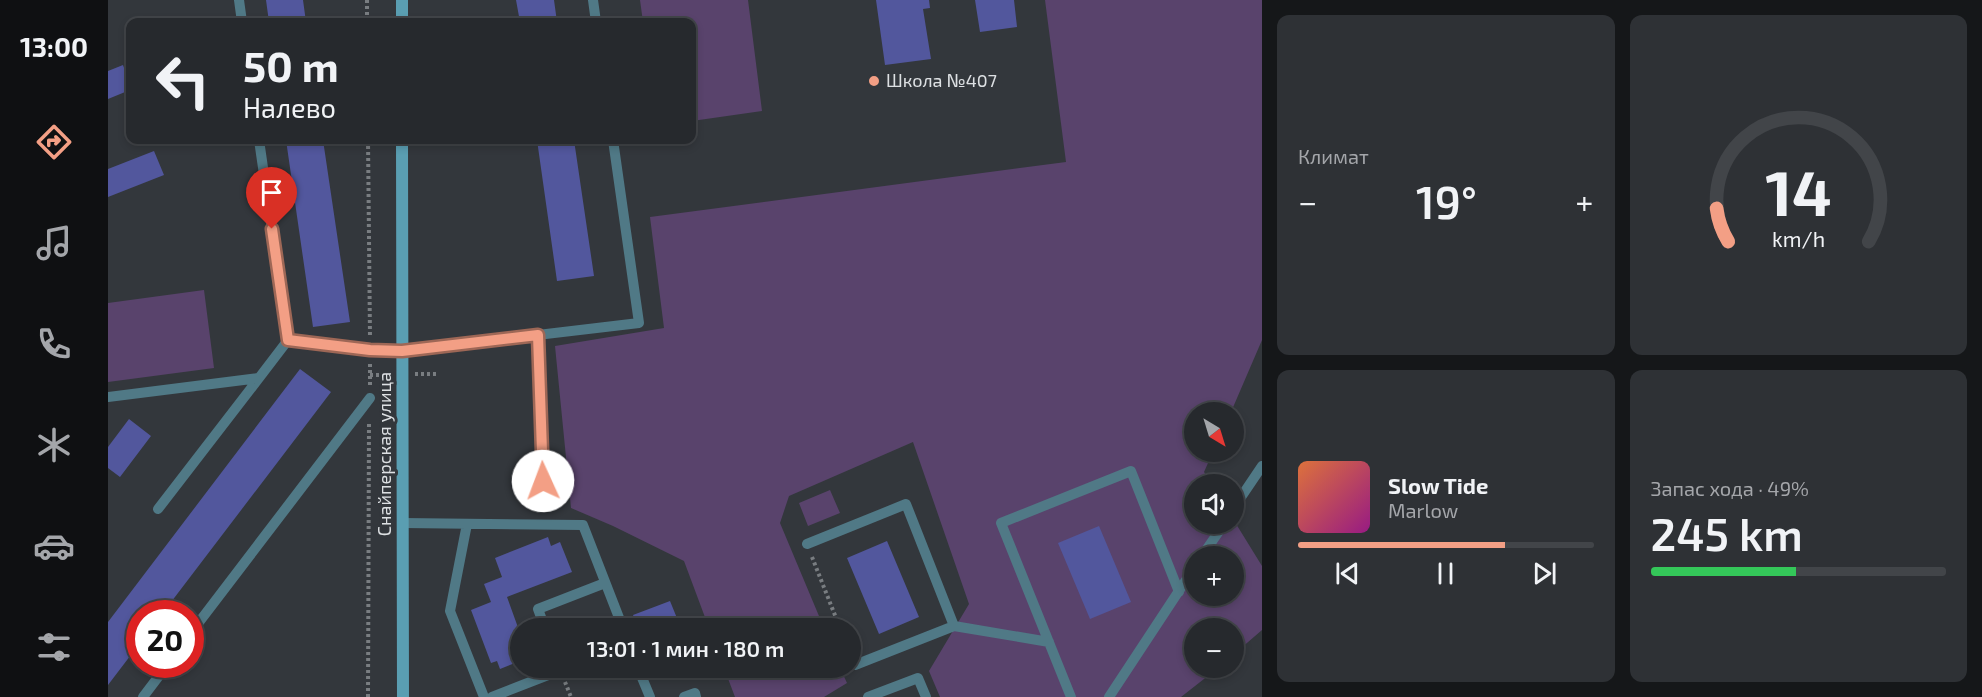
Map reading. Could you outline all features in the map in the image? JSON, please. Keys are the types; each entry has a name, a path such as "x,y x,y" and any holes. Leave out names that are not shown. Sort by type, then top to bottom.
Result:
{"street":[{"path":"402,0 402,18"},
{"name":"Снайперская улица","path":"402,144 403,697"}],"lane":[{"path":"239,0 241,18"},
{"path":"593,0 595,18"},
{"path":"158,509 288,340 260,144"},
{"path":"288,340 370,350 402,351 639,322 614,144"},
{"path":"538,335 543,481"},
{"path":"108,397 259,378"},
{"path":"204,616 369,398"},
{"path":"1259,469 1262,486"},
{"path":"1244,492 1259,469"},
{"path":"1071,697 1001,523 1131,471 1179,592"},
{"path":"807,544 906,504 954,626"},
{"path":"403,523 583,525 619,618"},
{"path":"466,524 450,611 484,697"},
{"path":"542,618 538,609 605,582"},
{"path":"1109,697 1184,584"},
{"path":"861,662 954,626 1049,642"},
{"path":"143,697 157,678"},
{"path":"492,697 541,678"},
{"path":"642,678 650,697"},
{"path":"868,697 918,678 926,697"},
{"path":"684,697 695,693 696,697"}],"path":[{"path":"367,0 367,18"},
{"path":"807,544 836,618"}],"shaded area":[{"path":"640,0 748,0 762,111 696,120 696,18 642,18"},
{"path":"1045,0 1262,0 1262,340 1235,402 1184,402 1184,462 1208,462 1205,474 1184,474 1184,534 1242,534 1262,566 1262,630 1244,646 1244,618 1184,618 1184,678 1205,678 1181,697 940,697 929,671 969,604 913,442 789,496 780,523 820,618 705,618 684,561 571,508 555,346 664,328 650,217 1066,162"},
{"path":"204,290 214,368 108,382 108,303"},
{"path":"830,490 840,513 808,526 799,503"},
{"path":"728,678 845,678 847,683 824,697 735,697"}],"building":[{"path":"266,0 303,0 305,18 268,18"},
{"path":"516,0 554,0 556,18 519,18"},
{"path":"876,0 929,0 930,8 923,9 931,59 885,65"},
{"path":"975,0 1014,0 1017,27 980,32"},
{"path":"123,65 126,74 126,92 108,99 108,71"},
{"path":"287,144 324,144 350,322 313,327"},
{"path":"538,144 575,144 594,276 557,281"},
{"path":"154,151 164,175 108,197 108,169"},
{"path":"300,369 331,392 173,600 126,600 126,661 108,685 108,622"},
{"path":"129,419 151,436 120,477 108,468 108,447"},
{"path":"533,481 552,481 553,504 534,505"},
{"path":"1099,526 1131,602 1090,619 1058,543"},
{"path":"548,537 551,546 560,542 572,572 507,597 515,618 510,618 510,665 500,669 497,661 491,663 471,610 491,602 484,584 502,577 495,558"},
{"path":"887,541 919,617 879,634 847,558"},
{"path":"670,601 677,618 634,618 633,615"}],"place":[{"name":"Школа №407","path":"874,81"}],"route":[{"path":"272,229 288,340 370,350 402,351 538,335 543,481"}]}
